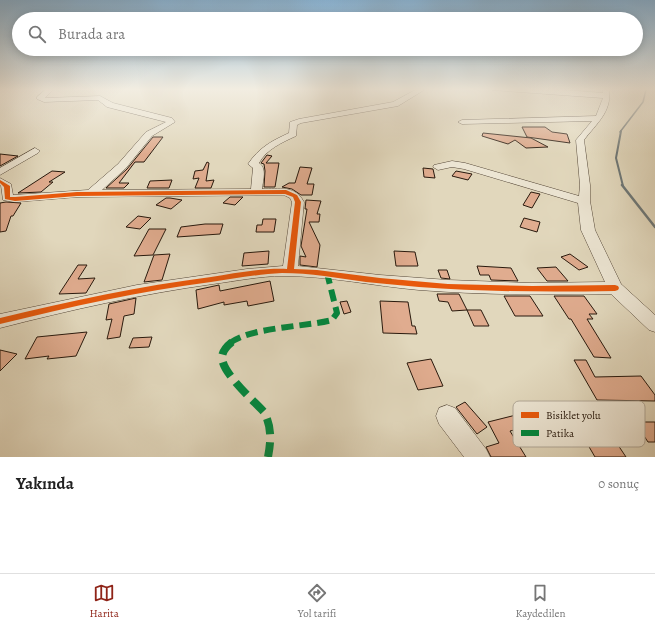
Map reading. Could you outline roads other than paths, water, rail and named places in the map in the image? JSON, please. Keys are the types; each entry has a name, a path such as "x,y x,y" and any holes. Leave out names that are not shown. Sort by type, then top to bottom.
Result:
{"street":[{"path":"91,194 122,166 149,134 171,122 169,120 135,111"},
{"path":"256,192 259,174 258,167 253,164 258,156 270,145 293,134 293,124 298,121 353,111"},
{"path":"603,111 599,118 580,140 585,185 584,201 588,230 614,288 655,325"},
{"path":"462,122 599,118"},
{"path":"0,172 35,151"},
{"path":"438,167 452,164 465,166 584,201"},
{"path":"0,180 7,186 4,199 91,194 286,192 295,196 298,202 290,271"},
{"path":"0,321 101,298 182,283 290,271 392,282 436,285 556,290 614,288"},
{"path":"447,416 478,457"}],"waterway":[{"path":"620,132 636,111"},
{"path":"621,131 616,158 623,186"},
{"path":"622,185 655,227"}]}
